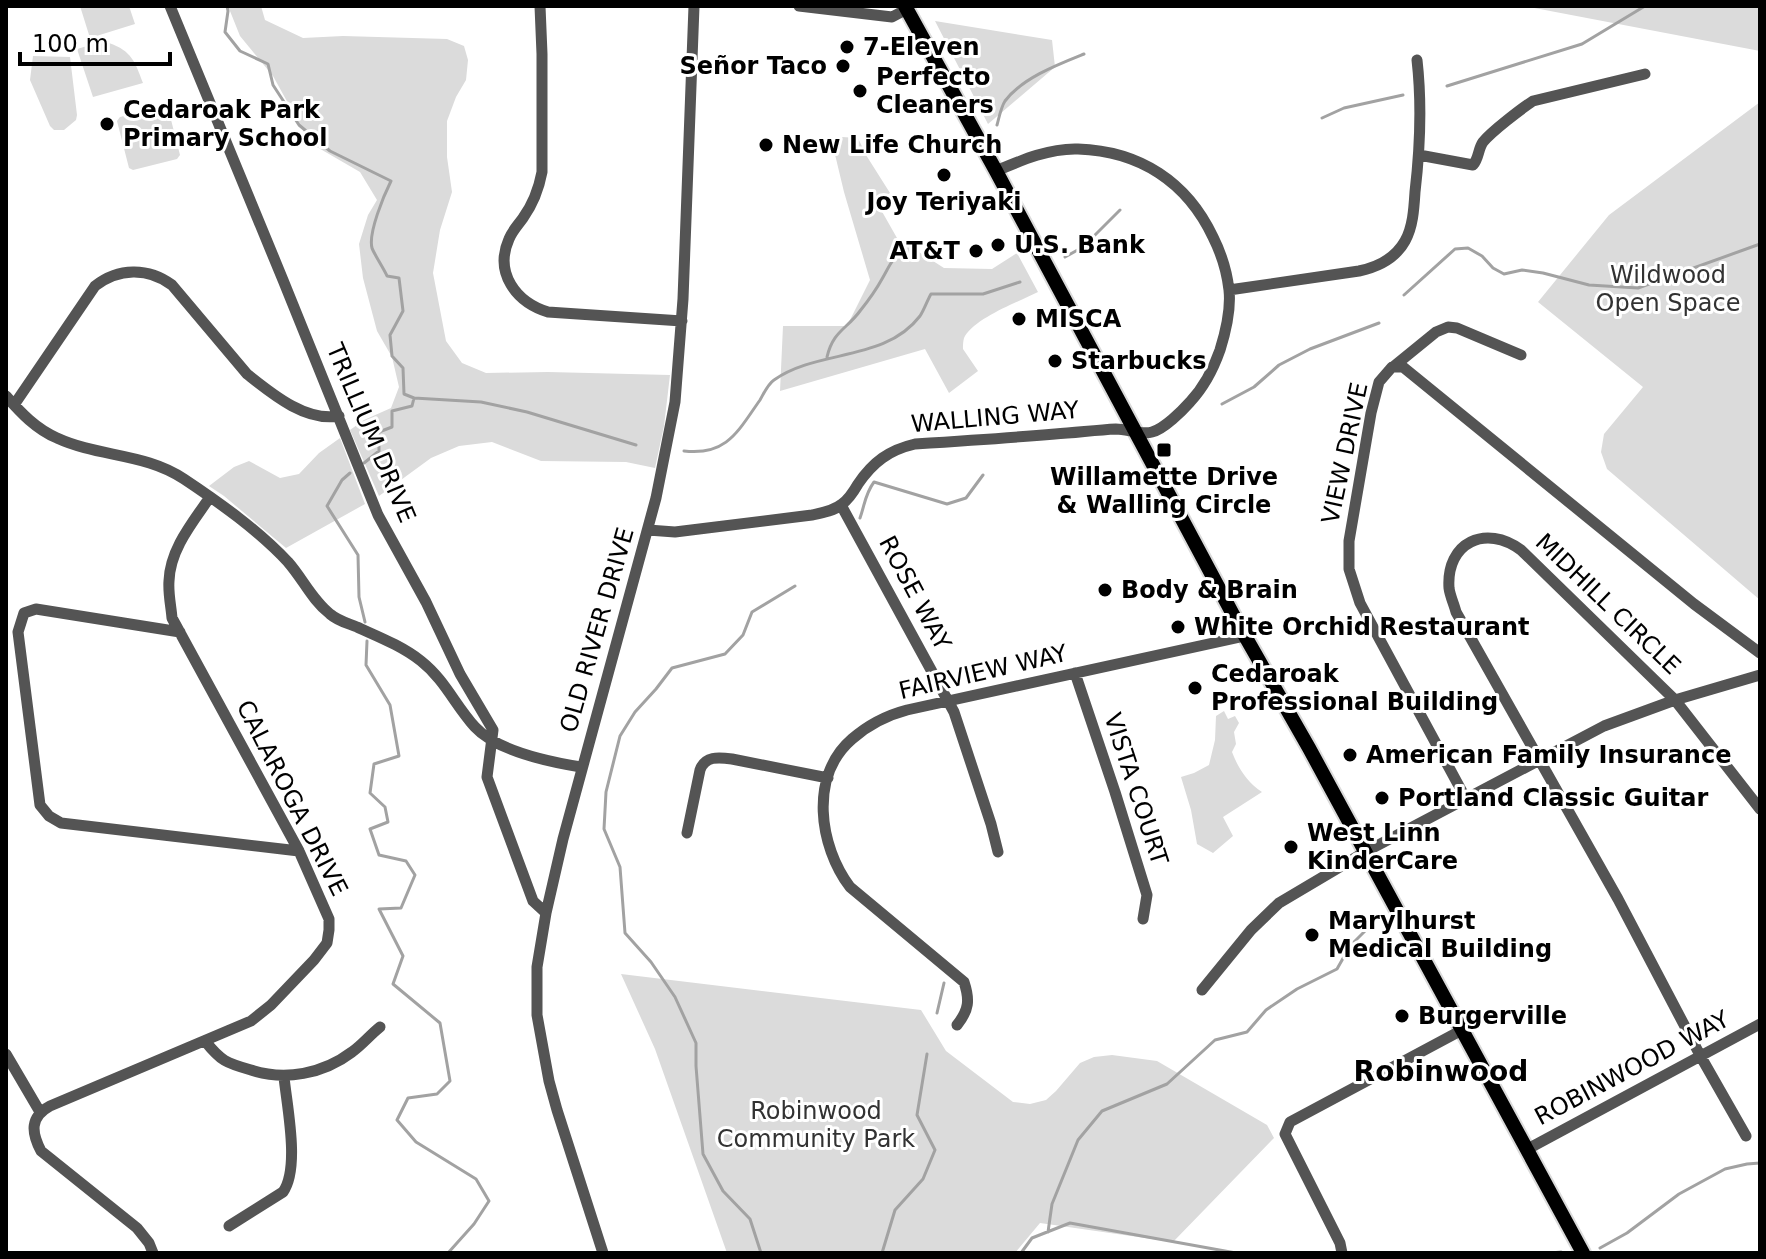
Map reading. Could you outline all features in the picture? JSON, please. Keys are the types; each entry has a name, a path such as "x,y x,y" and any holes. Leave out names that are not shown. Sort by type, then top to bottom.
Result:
{"main road":[{"path":"906,8 1583,1253"}],"street":[{"name":"TRILLIUM DRIVE","path":"170,6 378,515 426,602 460,674 493,730 487,777 533,901 546,913"},
{"path":"540,6 542,172 531,205 512,231 507,245 505,263 508,280 524,301 548,312 682,321"},
{"name":"OLD RIVER DRIVE","path":"603,1253 557,1110 539,1030 537,967 546,913 581,767 648,530 675,402 682,321 694,6"},
{"path":"799,6 892,17 906,8"},
{"path":"996,171 1063,149 1116,154 1151,168 1181,190 1202,216 1218,248 1229,290 1359,271 1390,258 1405,240 1413,215 1419,155 1417,60"},
{"path":"1419,155 1473,165 1482,144 1533,101 1645,74"},
{"path":"339,416 324,418 308,413 261,385 247,374 172,285 156,275 140,272 107,277 95,286 10,400 34,425 59,439 155,464 173,472 210,497 283,557 323,609 333,617 394,644 433,671 474,726 492,740 546,760 581,767"},
{"name":"WALLING WAY","path":"841,505 873,465 888,453 915,444 1116,429 1152,432 1189,404 1204,385 1224,336 1229,290"},
{"path":"1392,367 1427,338 1448,327 1521,355"},
{"name":"VIEW DRIVE","path":"1466,799 1360,603 1349,569 1349,541 1371,413 1379,382 1392,367 1403,367 1694,604 1760,653"},
{"name":"CALAROGA DRIVE","path":"40,1112 240,1027 260,1015 327,943 329,919 299,851 172,618 169,580 174,555 210,497"},
{"path":"648,530 675,532 797,517 841,505"},
{"name":"ROSE WAY","path":"841,505 948,701 961,731 998,852"},
{"name":"MIDHILL CIRCLE","path":"1746,1136 1618,899 1456,612 1451,596 1450,573 1460,549 1476,539 1499,538 1521,550 1675,700 1760,809"},
{"path":"180,632 36,609 24,613 18,632 40,805 49,816 61,823 299,851"},
{"name":"FAIRVIEW WAY","path":"957,1025 966,1013 967,991 964,982 850,887 832,856 824,824 824,795 828,778 845,747 863,731 900,712 1245,636"},
{"name":"VISTA COURT","path":"1075,673 1147,895 1143,919"},
{"path":"1202,990 1251,930 1279,903 1365,852 1604,726 1675,700 1760,675"},
{"path":"687,833 700,770 710,759 732,759 828,778"},
{"name":"ROBINWOOD WAY","path":"1526,1150 1760,1024"},
{"path":"205,1041 218,1059 264,1075 284,1077 339,1061 380,1027"},
{"path":"1342,1253 1340,1243 1285,1134 1290,1122 1462,1030"},
{"path":"6,1054 40,1112 34,1131 41,1151 127,1219 143,1235 153,1253"},
{"path":"229,1226 283,1192 289,1184 292,1158 284,1077"}],"green space":[{"path":"80,6 129,6 135,24 90,38"},
{"path":"228,6 261,6 265,20 303,38 447,39 464,46 468,60 466,80 447,121 447,157 452,192 440,230 433,273 446,341 462,363 486,373 670,375 655,468 626,462 541,461 492,442 459,446 431,458 379,496 350,430 391,408 399,387 392,357 377,331 363,278 359,244 368,215 377,200 360,172 310,143 273,76 240,36"},
{"path":"1524,6 1760,6 1760,51"},
{"path":"935,21 1052,40 1055,67 988,124"},
{"path":"109,43 132,58 143,83 93,97 77,49"},
{"path":"33,56 70,57 77,115 76,120 64,130 54,130 50,126 30,80"},
{"name":"Wildwood Open Space","path":"1760,102 1760,600 1607,469 1601,452 1604,434 1643,387 1538,302 1609,215"},
{"path":"164,106 168,108 180,155 177,159 133,170 129,168 117,121 120,117"},
{"path":"842,137 858,138 890,193 876,201 897,238 944,268 992,269 1017,253 1038,292 998,311 971,329 964,337 963,349 978,371 949,393 925,349 780,391 783,326 847,326 870,280 832,142"},
{"path":"340,438 365,504 286,548 209,486 234,467 249,461 280,478 299,474 319,453"},
{"path":"1224,711 1228,719 1235,716 1239,723 1234,732 1234,758 1247,779 1262,792 1223,817 1233,836 1213,853 1197,844 1181,777 1209,765 1215,740 1216,716"},
{"name":"Robinwood Community Park","path":"621,974 921,1010 946,1051 1013,1102 1030,1104 1046,1100 1080,1063 1094,1057 1112,1055 1157,1061 1267,1125 1274,1138 1173,1242 1040,1223 1015,1253 727,1253 655,1049"}],"waterway":[{"path":"227,6 225,32 240,51 268,64 273,85 299,125 330,151 391,181 374,224 371,241 387,276 399,278 403,311 390,335 392,356 403,368 404,394 414,398 412,406 392,411 392,427 379,432 379,451 364,463"},
{"path":"1447,86 1582,44 1645,6"},
{"path":"997,125 1005,101 1021,85 1084,54"},
{"path":"1322,118 1344,108 1403,95"},
{"path":"1065,257 1083,247 1120,210"},
{"path":"1404,295 1455,249 1468,248 1504,274 1522,270 1589,285 1638,288 1760,244"},
{"path":"827,357 837,336 863,307 892,262 905,248"},
{"path":"684,451 711,450 730,439 770,384 791,370 870,348 905,331 920,316 931,294 983,294 1020,282"},
{"path":"1222,404 1254,387 1279,365 1310,349 1379,323"},
{"path":"414,398 481,402 527,412 636,445"},
{"path":"350,473 342,480 327,506 358,555 359,597 365,622"},
{"path":"860,518 874,482 947,504 966,498 983,475"},
{"path":"761,1253 750,1219 723,1191 703,1154 696,1043 675,997 651,962 625,933 620,867 604,829 606,792 620,736 635,712 672,668 725,654 743,635 752,612 795,586"},
{"path":"367,641 366,665 390,705 399,756 374,764 370,793 385,807 388,822 370,829 379,855 406,861 415,875 401,908 379,909 403,956 393,984 440,1023 450,1081 437,1094 408,1098 397,1120 416,1142 476,1179 489,1201 474,1224 448,1253"},
{"path":"1048,1232 1052,1204 1078,1140 1102,1111 1167,1084 1215,1040 1247,1032 1266,1010 1297,989 1337,969 1350,946 1375,921"},
{"path":"937,1013 944,983"},
{"path":"882,1253 895,1210 923,1179 935,1150 917,1115 927,1054"},
{"path":"1600,1248 1627,1233 1679,1194 1725,1169 1760,1163"},
{"path":"1021,1253 1032,1238 1070,1223 1236,1253"},
{"path":"1551,1253 1561,1252"}],"place":[{"name":"7-Eleven","path":"847,47"},
{"name":"Señor Taco","path":"843,66"},
{"name":"Perfecto Cleaners","path":"860,91"},
{"name":"Cedaroak Park Primary School","path":"107,124"},
{"name":"New Life Church","path":"766,145"},
{"name":"Joy Teriyaki","path":"944,175"},
{"name":"U.S. Bank","path":"998,245"},
{"name":"AT&T","path":"976,251"},
{"name":"MISCA","path":"1019,319"},
{"name":"Starbucks","path":"1055,361"},
{"name":"Willamette Drive & Walling Circle","path":"1164,450"},
{"name":"Body & Brain","path":"1105,590"},
{"name":"White Orchid Restaurant","path":"1178,627"},
{"name":"Cedaroak Professional Building","path":"1195,688"},
{"name":"American Family Insurance","path":"1350,755"},
{"name":"Portland Classic Guitar","path":"1382,798"},
{"name":"West Linn KinderCare","path":"1291,847"},
{"name":"Marylhurst Medical Building","path":"1312,935"},
{"name":"Burgerville","path":"1402,1016"}],"district":[{"name":"Robinwood","path":"1441,1071"}]}
